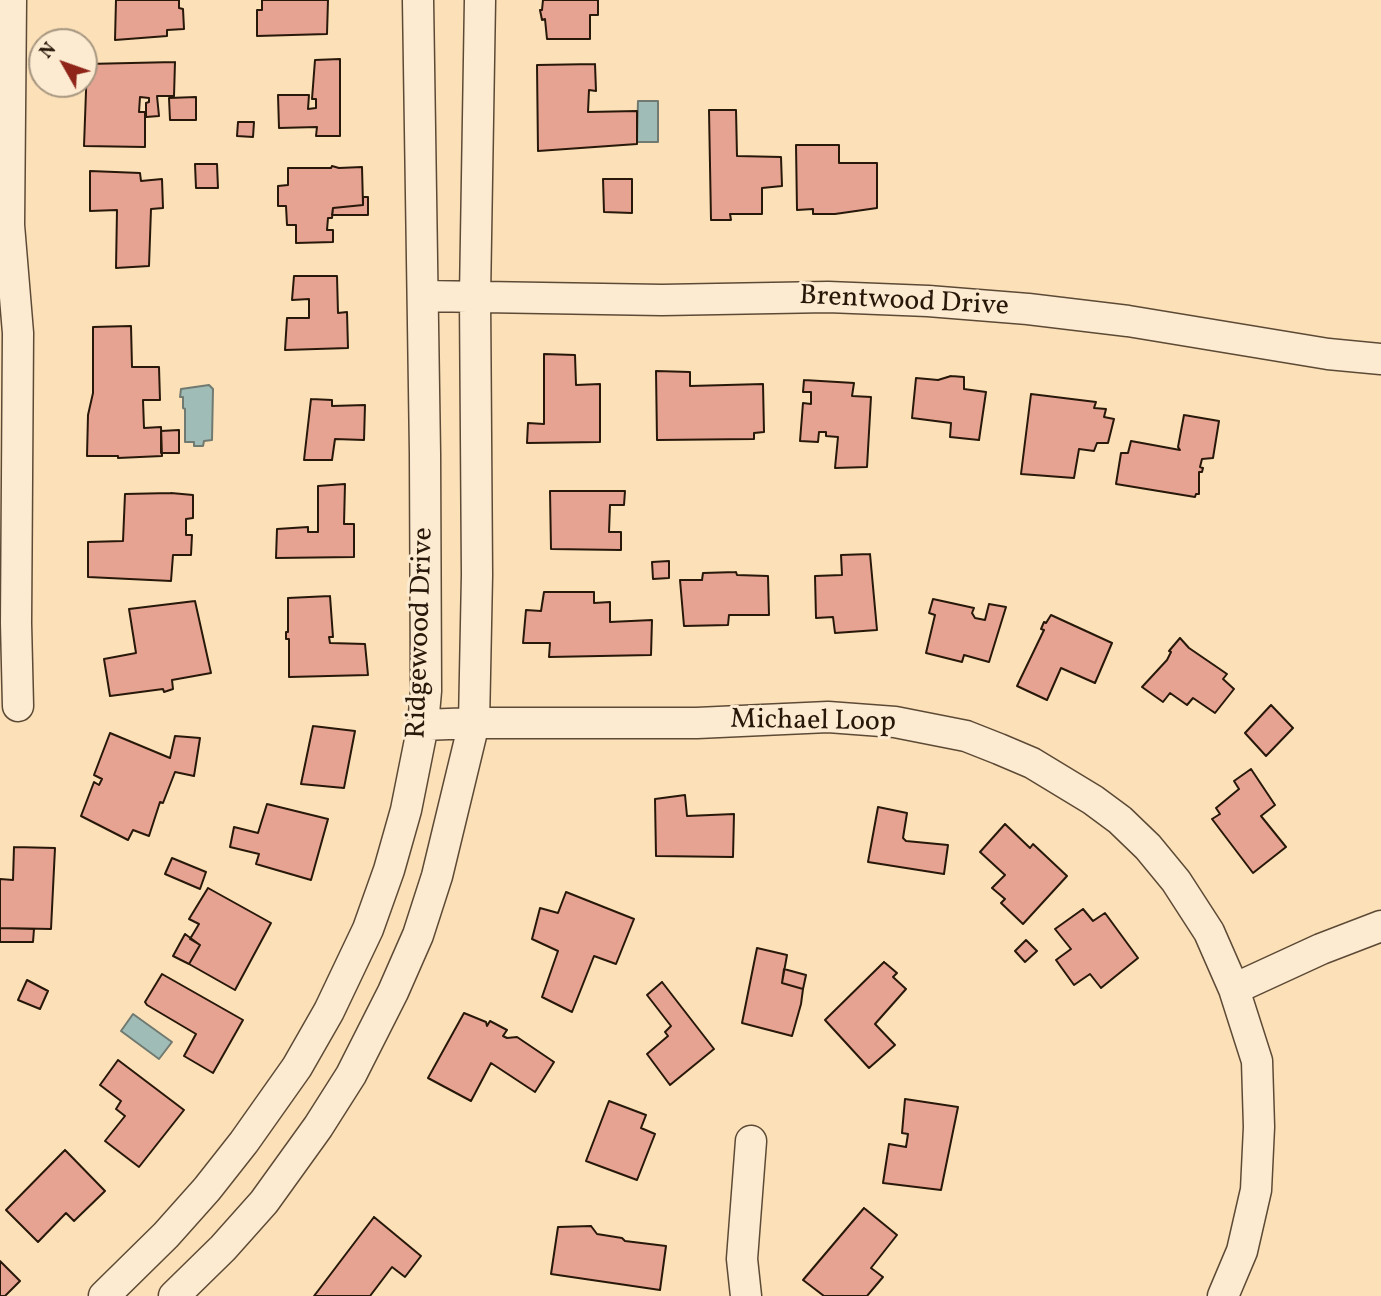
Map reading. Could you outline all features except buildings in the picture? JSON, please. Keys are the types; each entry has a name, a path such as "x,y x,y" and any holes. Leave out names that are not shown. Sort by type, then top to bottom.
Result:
{"street":[{"path":"11,0 4,225 18,333 18,706"},
{"name":"Ridgewood Drive","path":"104,1296 166,1235 207,1189 280,1093 313,1041 368,929 406,810 423,725 426,667 418,0"},
{"name":"Ridgewood Drive","path":"174,1296 223,1248 264,1202 318,1127 351,1075 418,935 437,876 474,723 477,575 475,297 480,0"},
{"name":"Brentwood Drive","path":"423,296 663,300 828,297 928,301 1128,321 1328,354 1381,359"},
{"name":"Michael Loop","path":"423,725 697,723 828,718 895,722 966,736 1032,763 1064,780 1120,820 1148,847 1176,881 1209,932 1234,989 1256,1061 1259,1159 1256,1190 1242,1251 1223,1296"},
{"path":"1234,989 1321,949 1381,926"},
{"path":"746,1296 742,1259 751,1141"}],"water":[{"path":"638,101 658,101 658,142 637,142"},
{"path":"209,385 213,389 212,440 204,441 203,446 194,446 194,442 185,442 185,409 183,397 180,397 181,389"},
{"path":"133,1014 172,1042 159,1059 121,1031"}]}
